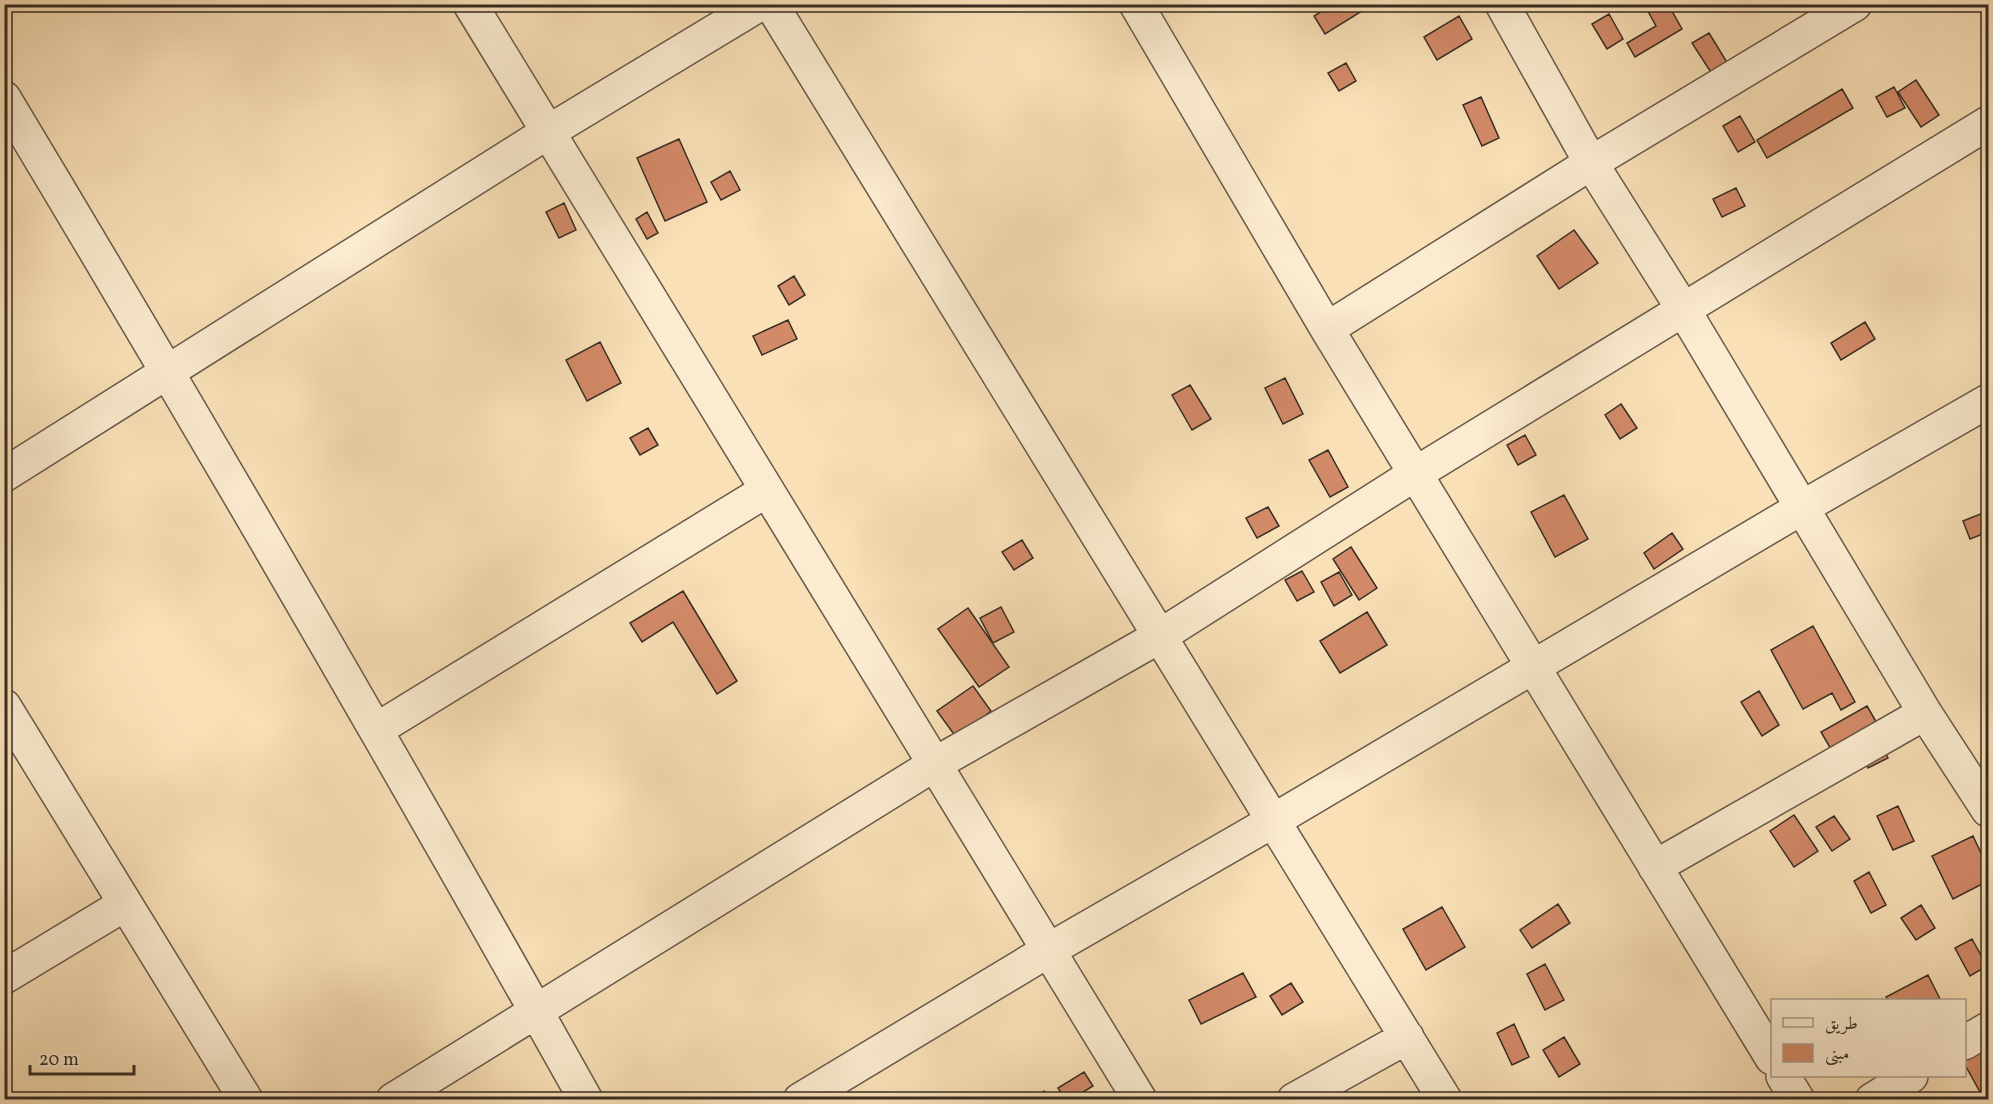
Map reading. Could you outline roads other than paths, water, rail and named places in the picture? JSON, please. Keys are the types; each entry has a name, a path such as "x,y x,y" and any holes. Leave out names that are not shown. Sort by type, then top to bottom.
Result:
{"street":[{"path":"470,4 1140,1100"},
{"path":"4,475 548,132 760,4"},
{"path":"771,4 1445,1100"},
{"path":"1136,4 1327,329 1771,1055"},
{"path":"1502,4 1590,163 1683,309 1925,712 1989,810"},
{"path":"1327,329 1590,163 1855,4"},
{"path":"4,98 169,372 586,1100"},
{"path":"393,1100 935,764 1160,636 1415,474 1989,123"},
{"path":"800,1100 1049,950 1273,821 1803,507 1989,401"},
{"path":"376,730 767,490"},
{"path":"4,706 246,1100"},
{"path":"1655,867 1925,712"},
{"path":"4,977 124,904"},
{"path":"1966,1042 1989,1029"},
{"path":"1294,1100 1407,1037"},
{"path":"1784,1077 1798,1100"},
{"path":"1872,1100 1909,1077"}]}
